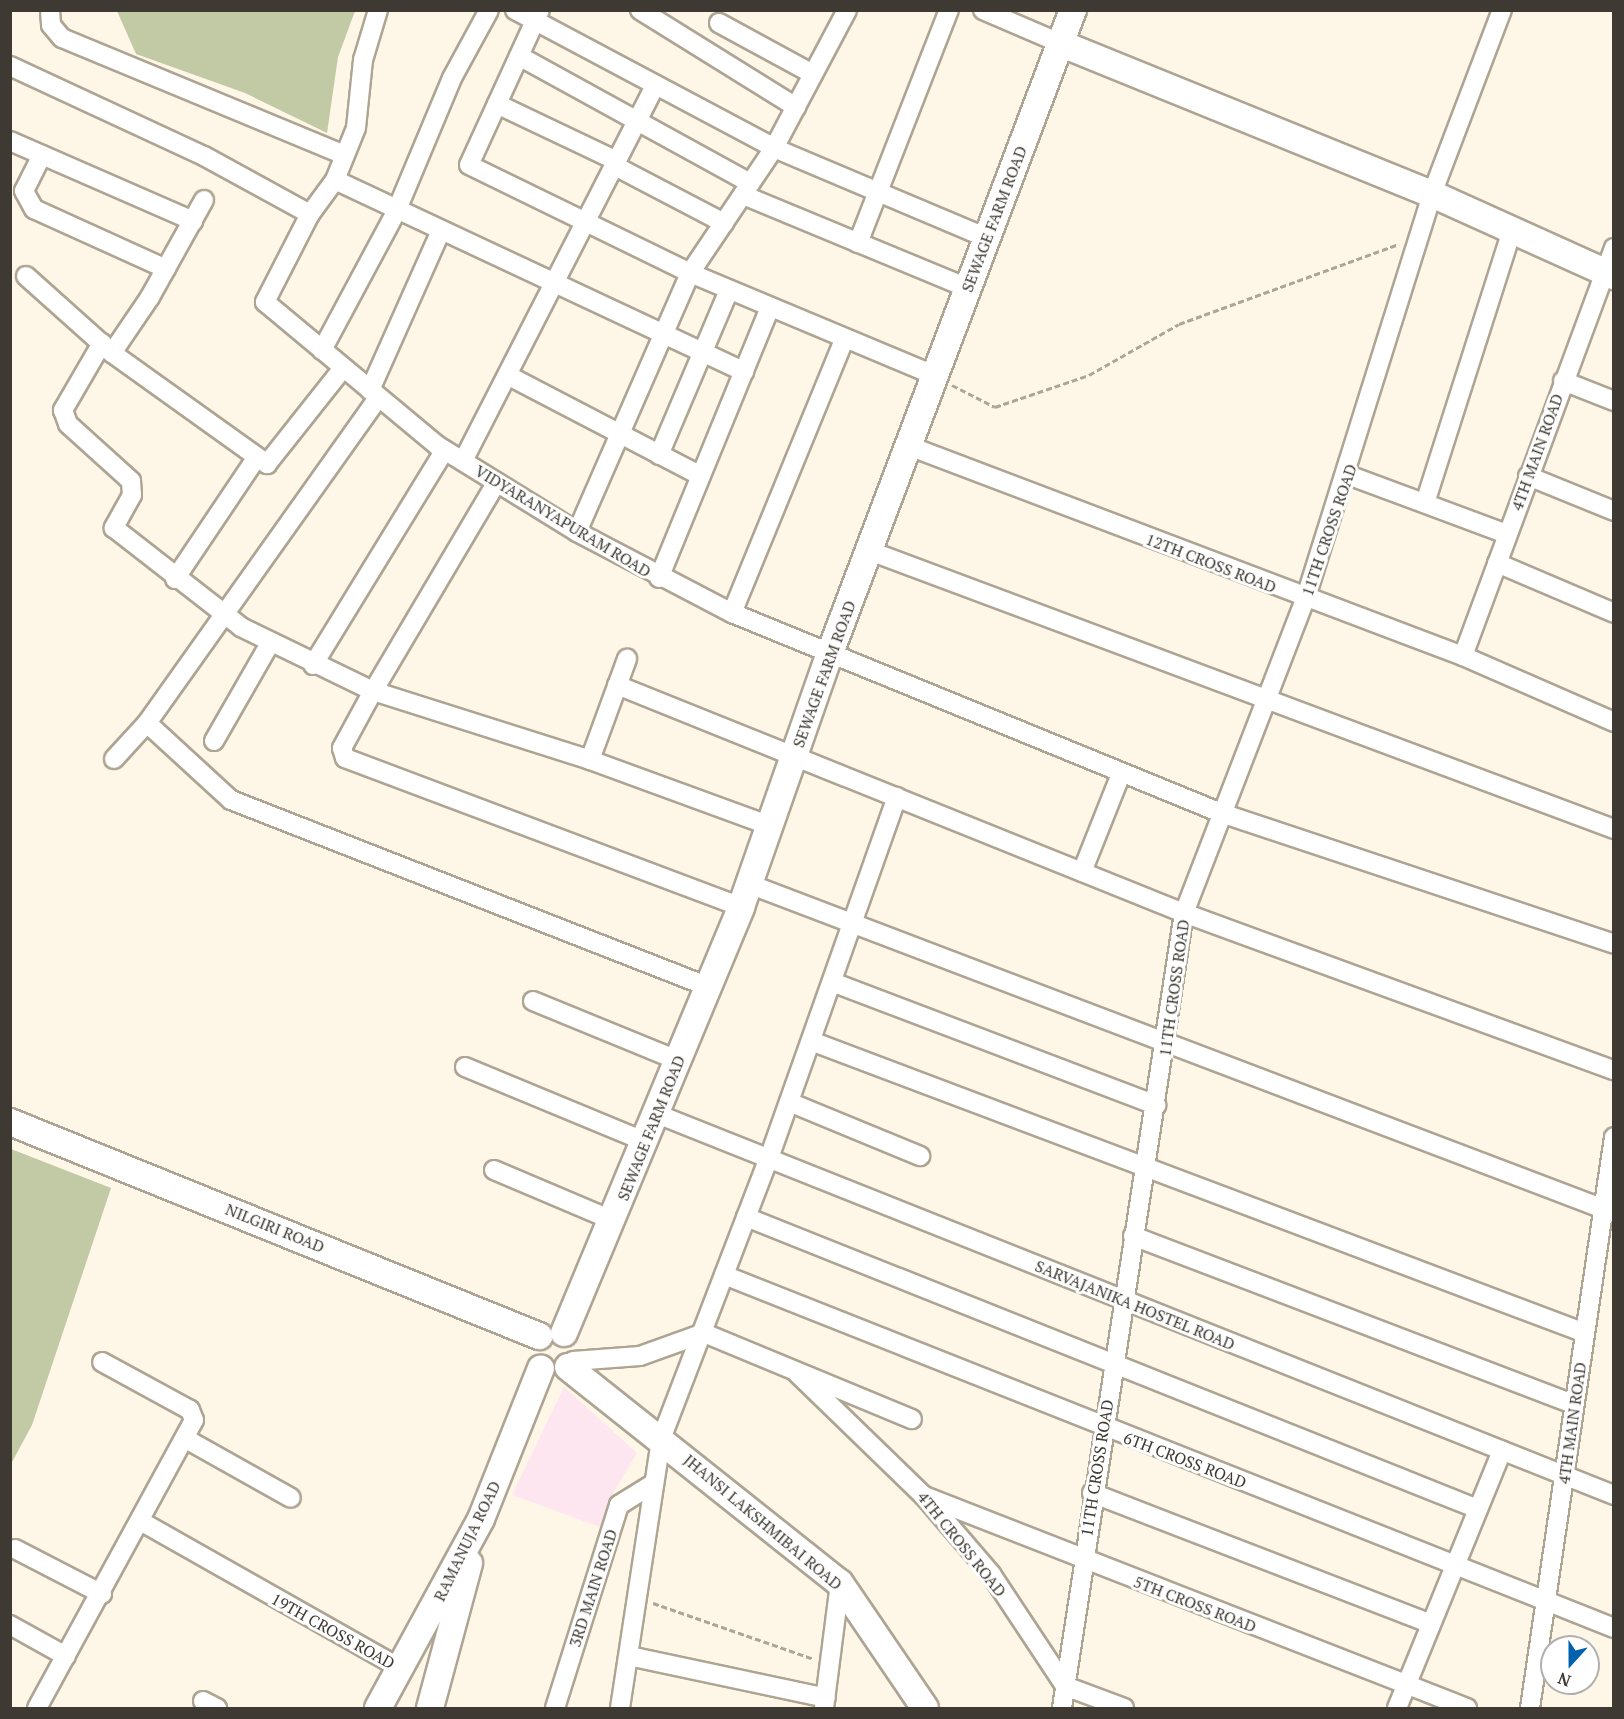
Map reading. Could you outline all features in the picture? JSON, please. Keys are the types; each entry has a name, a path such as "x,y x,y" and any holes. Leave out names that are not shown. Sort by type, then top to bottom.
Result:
{"main road":[{"name":"SEWAGE FARM ROAD","path":"552,1335 614,1221 745,896 830,653 1073,10"},
{"path":"1062,44 1432,194 1512,230 1610,265"},
{"name":"NILGIRI ROAD","path":"10,1122 552,1335"},
{"path":"552,1335 574,1346 570,1364 554,1372 541,1368 533,1356 552,1335"},
{"name":"JHANSI LAKSHMIBAI ROAD","path":"570,1364 840,1583 925,1708"},
{"name":"RAMANUJA ROAD","path":"378,1708 402,1669 481,1519 541,1368"},
{"path":"430,1708 481,1519"}],"street":[{"path":"50,10 51,25 62,38 345,155"},
{"path":"13,74 204,156 310,214 335,180 345,155 378,10"},
{"path":"322,350 396,212 452,78 489,10"},
{"path":"515,10 537,17 655,85 774,148 987,238"},
{"path":"640,10 796,107"},
{"path":"577,532 617,434 690,273 774,148 847,10"},
{"path":"858,243 949,10"},
{"path":"983,10 1062,44"},
{"name":"11TH CROSS ROAD","path":"1062,1708 1092,1492 1126,1301 1133,1236 1167,1043 1184,913 1305,600 1348,475 1432,194 1502,10"},
{"path":"537,17 469,165 585,224 690,273 934,375"},
{"path":"719,23 813,74"},
{"path":"519,56 637,121 747,189 858,243 968,288"},
{"path":"463,461 509,376 655,85"},
{"path":"497,104 616,164 724,223"},
{"path":"10,141 194,221"},
{"path":"42,155 24,191 34,209 166,269"},
{"path":"335,180 440,233 744,372"},
{"path":"204,200 166,269 66,399 64,416 131,480 132,495 114,528 175,579 225,616 269,645 313,665 373,691 590,760 770,826"},
{"name":"VIDYARANYAPURAM ROAD","path":"310,214 265,302 374,394 445,450 495,485 659,578 732,613 1221,813 1614,944"},
{"path":"1425,503 1512,230"},
{"path":"114,759 147,723 225,616 374,394 440,233"},
{"name":"4TH MAIN ROAD","path":"1463,656 1563,381 1610,265"},
{"path":"26,276 107,348 255,460 274,460 343,368"},
{"path":"659,455 729,290"},
{"path":"659,578 771,307"},
{"path":"732,613 844,338"},
{"path":"509,376 701,476"},
{"path":"1563,381 1614,401"},
{"name":"12TH CROSS ROAD","path":"909,446 1305,600 1463,656 1614,722"},
{"path":"313,665 445,450"},
{"path":"175,579 255,460"},
{"path":"1348,475 1507,534"},
{"path":"1528,476 1614,511"},
{"path":"495,485 373,691 342,748 345,758 745,896 852,923 1608,1211"},
{"path":"870,551 1614,829"},
{"path":"1497,563 1614,613"},
{"path":"214,741 269,645"},
{"path":"590,760 627,659"},
{"path":"617,685 1184,913 1614,1070"},
{"path":"147,723 231,800 709,987"},
{"path":"1082,872 1121,774"},
{"path":"620,1708 652,1485 661,1438 704,1333 769,1158 897,797"},
{"path":"832,982 1156,1105"},
{"path":"533,1001 677,1060"},
{"path":"811,1041 1585,1333"},
{"path":"465,1067 646,1142"},
{"path":"789,1101 920,1156"},
{"name":"SARVAJANIKA HOSTEL ROAD","path":"657,1114 1614,1495"},
{"name":"4TH MAIN ROAD","path":"1530,1708 1585,1333 1608,1211 1614,1137"},
{"path":"494,1170 614,1221"},
{"path":"746,1217 1478,1509"},
{"path":"1133,1236 1574,1404"},
{"name":"6TH CROSS ROAD","path":"724,1275 1103,1428 1614,1628"},
{"path":"570,1364 640,1356 704,1333 912,1419"},
{"path":"37,1708 142,1522 194,1420 190,1410 102,1362"},
{"name":"4TH CROSS ROAD","path":"797,1373 924,1496 991,1574 1065,1686"},
{"path":"186,1438 291,1498"},
{"path":"1397,1708 1502,1451"},
{"name":"3RD MAIN ROAD","path":"555,1708 619,1505 652,1485"},
{"path":"1092,1492 1431,1624"},
{"name":"5TH CROSS ROAD","path":"924,1496 1083,1561 1467,1708"},
{"name":"19TH CROSS ROAD","path":"142,1522 402,1669"},
{"path":"15,1549 102,1594"},
{"path":"629,1656 825,1703 840,1583"},
{"path":"12,1631 66,1656"},
{"path":"1065,1686 1124,1708"}],"path":[{"path":"934,375 995,407 1089,375 1179,324 1350,266 1420,235"},
{"path":"637,1598 830,1664"}],"shaded area":[{"path":"564,1387 637,1453 613,1493 603,1528 512,1495"}],"green space":[{"path":"117,11 355,11 338,57 327,133 245,93 136,54"},
{"path":"11,1149 111,1188 32,1425 11,1464"}]}
